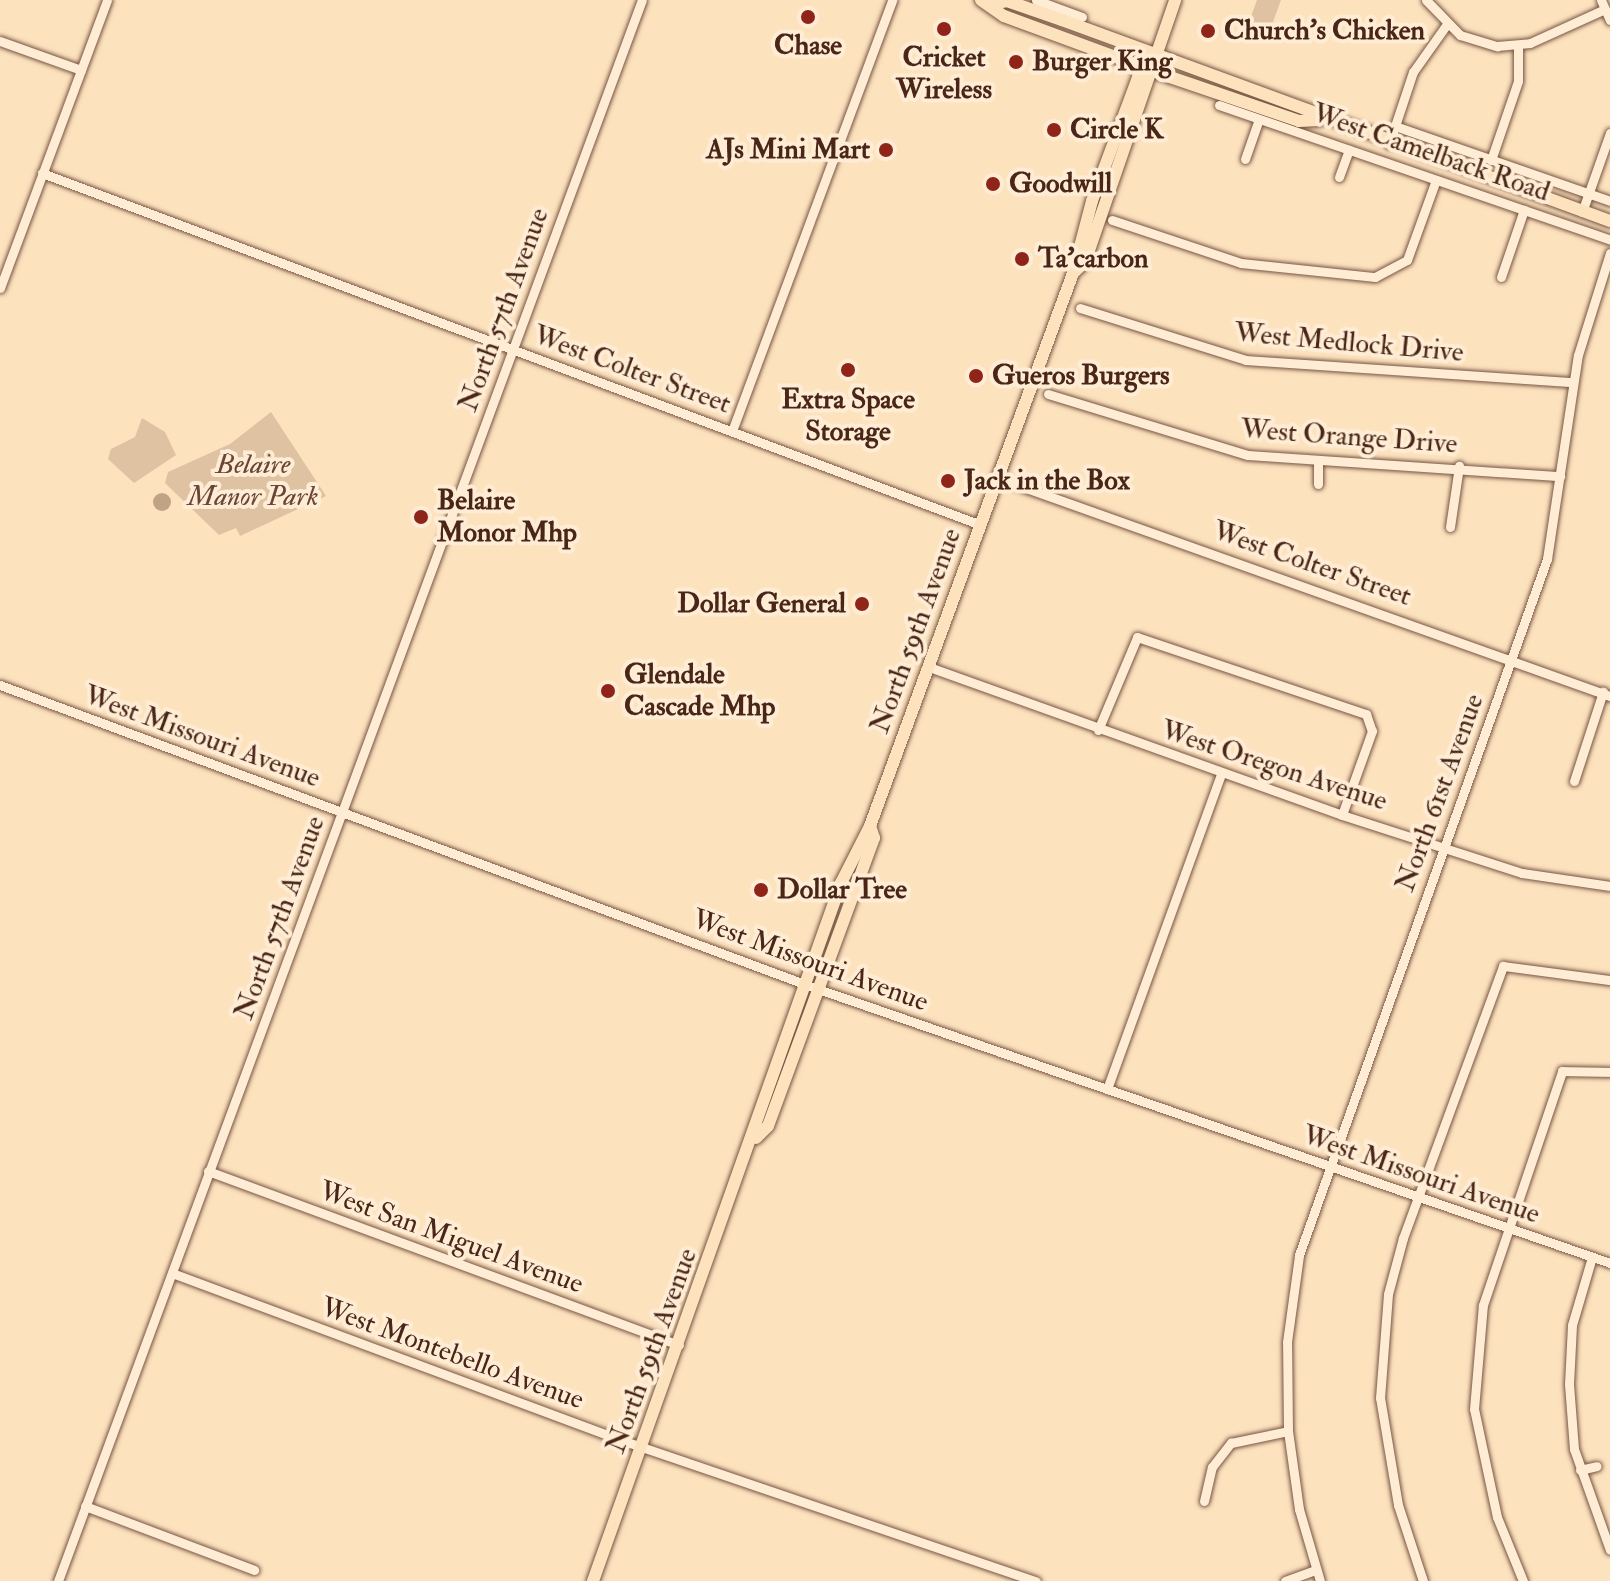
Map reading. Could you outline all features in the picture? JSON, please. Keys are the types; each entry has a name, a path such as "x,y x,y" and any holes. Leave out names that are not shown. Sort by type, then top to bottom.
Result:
{"main road":[{"name":"North 59th Avenue","path":"593,1581 756,1138 755,1120 860,834 870,826 1073,273 1072,258 1133,91 1150,69 1175,0"},
{"name":"West Camelback Road","path":"986,2 1007,1 1063,16 1155,54 1304,107 1319,120"},
{"name":"West Camelback Road","path":"986,2 1004,16 1150,69 1237,106 1299,121 1319,120 1610,221"},
{"name":"North 59th Avenue","path":"756,1138 768,1126 874,838 870,826"}],"street":[{"path":"0,288 107,0"},
{"name":"North 57th Avenue","path":"58,1581 642,0"},
{"path":"732,431 892,0"},
{"name":"West Camelback Road","path":"1036,0 1063,16 1082,17"},
{"path":"1426,0 1447,24 1479,42 1518,46 1603,5 1610,20"},
{"path":"1389,144 1418,63 1447,24"},
{"path":"0,41 81,70"},
{"path":"1491,160 1518,81 1518,46"},
{"name":"West Camelback Road","path":"1219,105 1237,106 1259,119 1610,240"},
{"path":"1245,159 1259,119"},
{"name":"West Camelback Road","path":"1395,126 1610,201"},
{"path":"1582,212 1610,133"},
{"path":"1339,177 1349,150"},
{"name":"West Colter Street","path":"42,173 981,525"},
{"path":"1112,220 1241,263 1375,277 1407,260 1436,180"},
{"path":"1501,277 1524,210"},
{"name":"North 61st Avenue","path":"1316,1570 1288,1431 1287,1342 1299,1255 1327,1165 1515,657 1547,559 1572,382 1610,253"},
{"name":"West Medlock Drive","path":"1080,308 1246,360 1572,382"},
{"name":"West Orange Drive","path":"1048,394 1202,445 1318,461 1459,466 1560,476"},
{"path":"1318,461 1318,484"},
{"path":"1450,527 1459,466"},
{"name":"West Colter Street","path":"998,478 1515,657 1607,694"},
{"path":"1098,730 1132,641 1144,637 1374,720 1342,815"},
{"name":"West Oregon Avenue","path":"929,667 1221,774 1522,873 1610,886"},
{"name":"West Missouri Avenue","path":"0,685 818,989 1610,1263"},
{"path":"1574,781 1607,694"},
{"path":"1107,1089 1221,774"},
{"path":"1423,1581 1398,1505 1380,1398 1388,1294 1416,1196 1503,966 1610,980"},
{"path":"1523,1581 1497,1517 1474,1409 1483,1305 1504,1227 1562,1071 1610,1072"},
{"name":"West San Miguel Avenue","path":"208,1171 679,1345"},
{"path":"1592,1257 1570,1352 1580,1470 1610,1550"},
{"name":"West Montebello Avenue","path":"172,1273 642,1446 1036,1581"},
{"path":"1273,1342 1287,1342"},
{"path":"1204,1501 1212,1467 1231,1443 1288,1431"},
{"path":"1580,1470 1597,1466"},
{"path":"85,1506 254,1570"},
{"path":"1285,1581 1316,1570 1320,1581"}],"green space":[{"path":"1257,0 1281,0 1270,30 1249,22"},
{"name":"Belaire Manor Park","path":"271,412 326,496 240,536 236,528 219,535 165,483 168,472 230,444"},
{"path":"142,418 165,432 176,455 134,483 108,459 111,449 135,437"}],"shaded area":[{"path":"162,493 171,502 162,511 153,502"}],"place":[{"name":"Chase","path":"808,17"},
{"name":"Cricket Wireless","path":"944,29"},
{"name":"Church's Chicken","path":"1208,31"},
{"name":"Burger King","path":"1016,62"},
{"name":"Circle K","path":"1054,130"},
{"name":"AJs Mini Mart","path":"886,150"},
{"name":"Goodwill","path":"993,184"},
{"name":"Ta'carbon","path":"1022,259"},
{"name":"Extra Space Storage","path":"848,370"},
{"name":"Gueros Burgers","path":"976,376"},
{"name":"Jack in the Box","path":"948,481"},
{"name":"Belaire Monor Mhp","path":"421,517"},
{"name":"Dollar General","path":"862,604"},
{"name":"Glendale Cascade Mhp","path":"608,691"},
{"name":"Dollar Tree","path":"761,890"}]}
